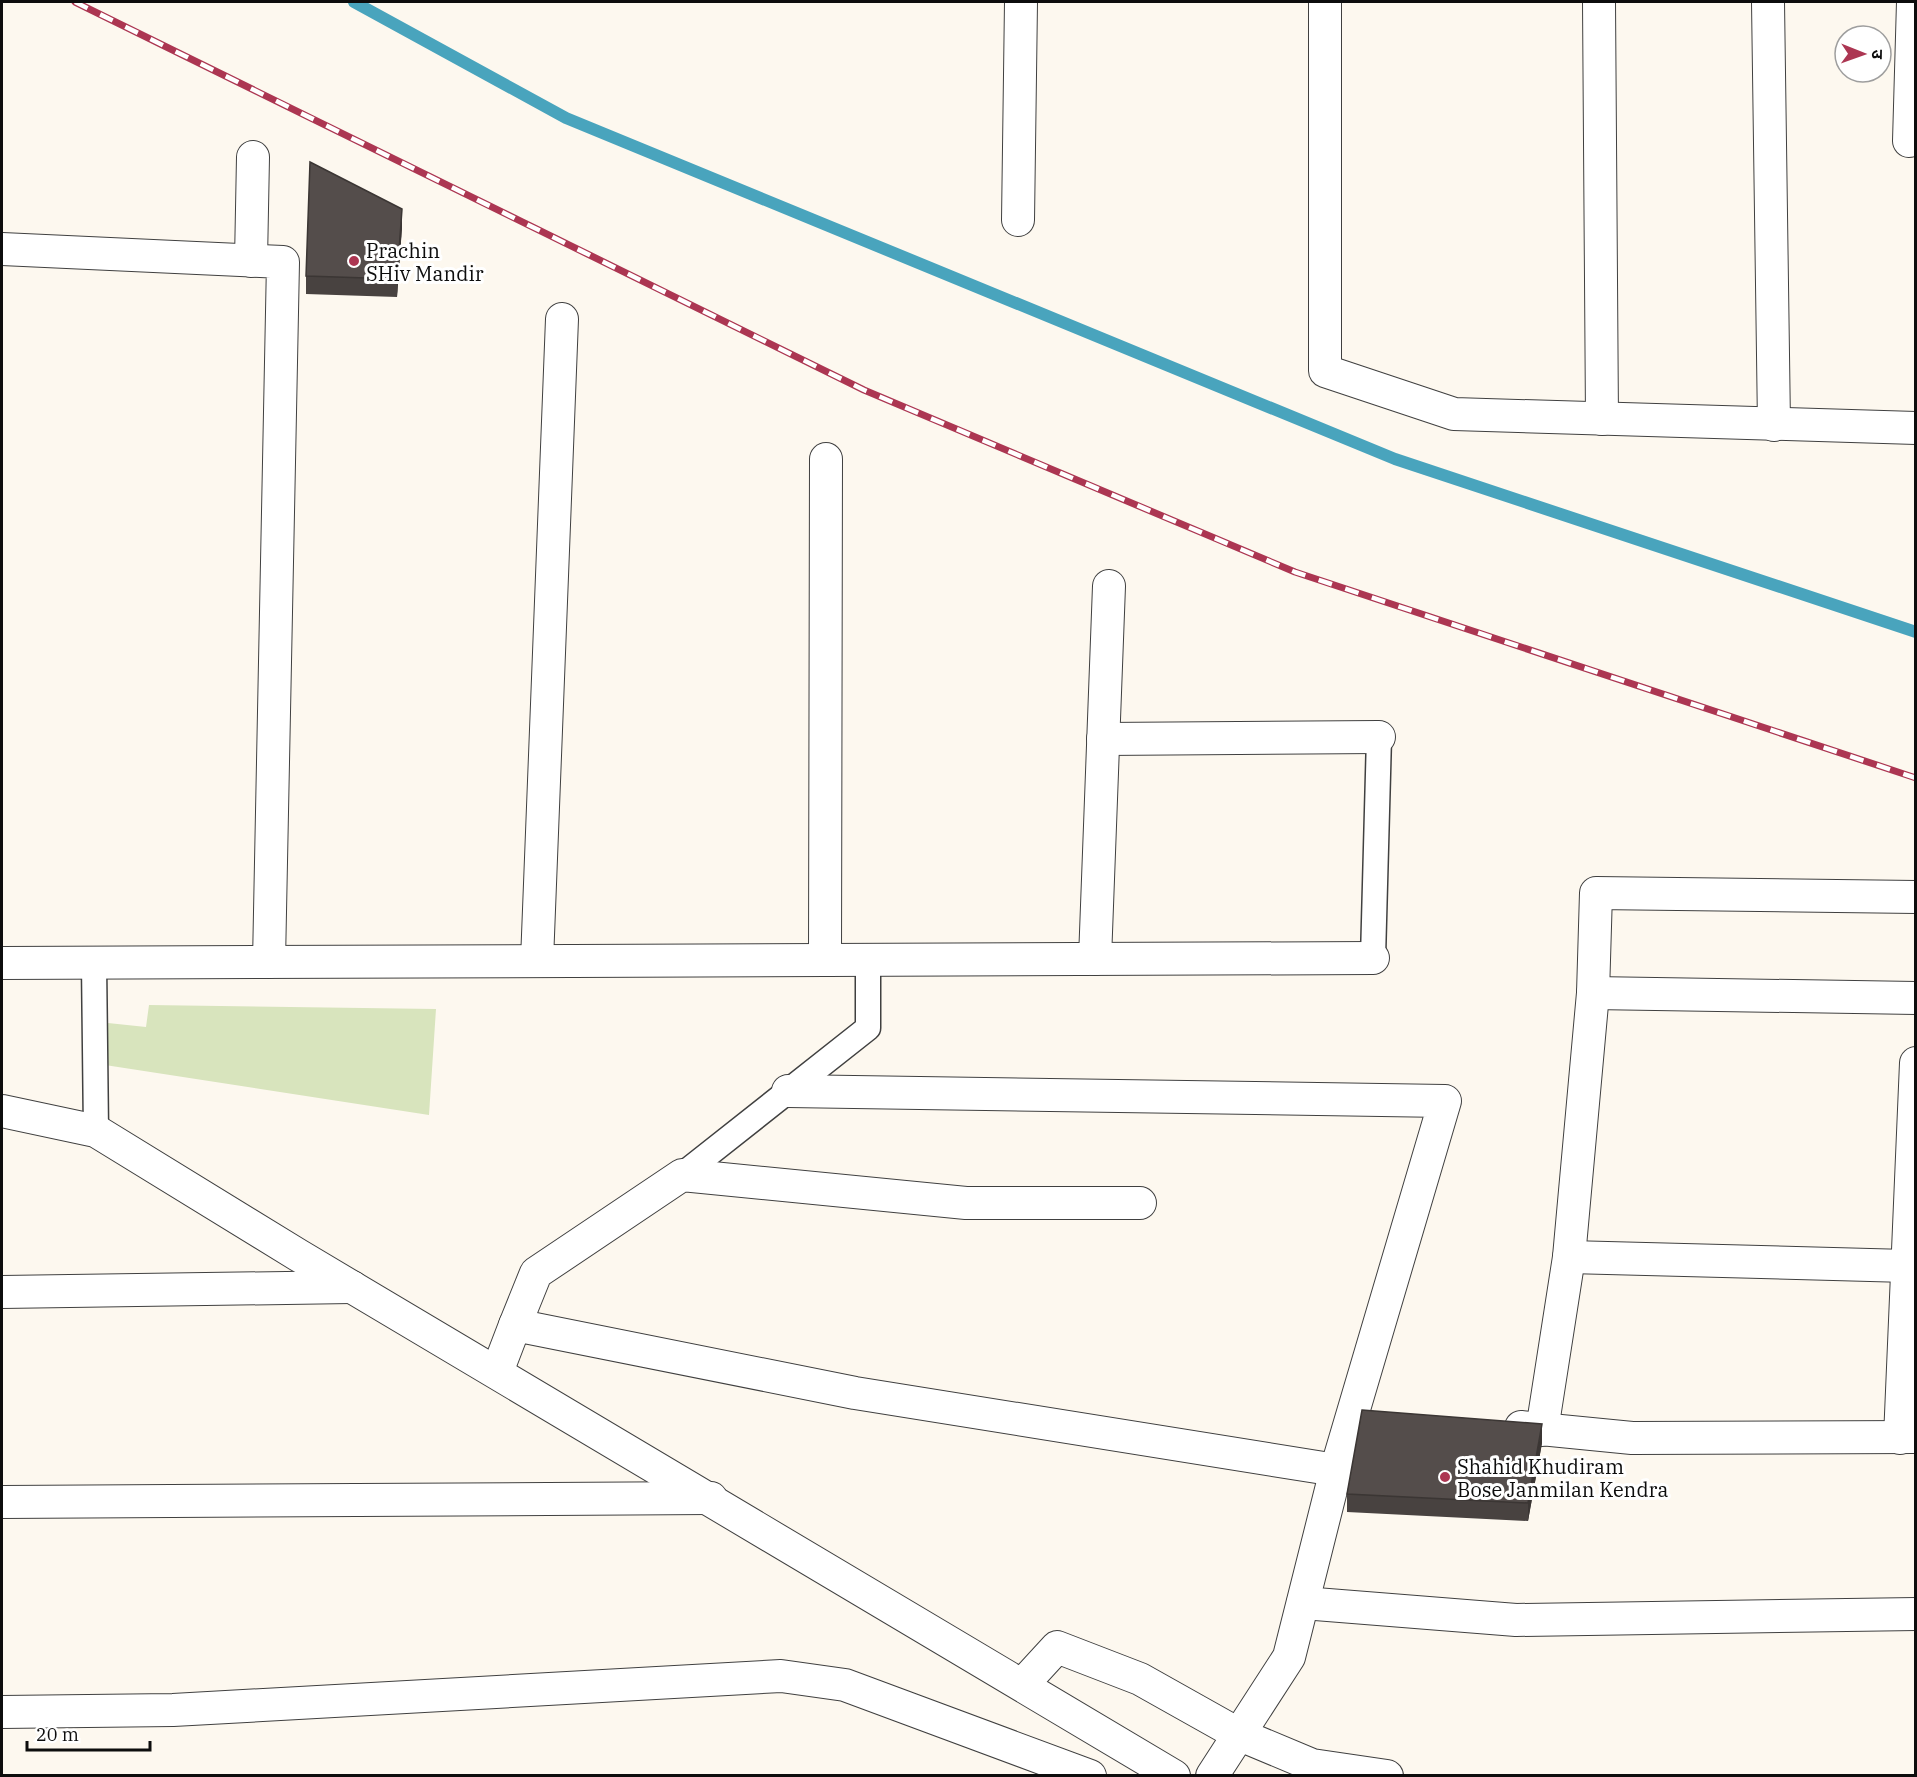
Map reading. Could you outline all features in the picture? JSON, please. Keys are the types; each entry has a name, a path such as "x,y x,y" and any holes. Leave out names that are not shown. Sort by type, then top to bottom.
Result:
{"street":[{"path":"1018,220 1021,2"},
{"path":"1325,2 1325,371 1454,414 1916,428"},
{"path":"1599,2 1602,419"},
{"path":"1768,2 1774,425"},
{"path":"1909,141 1913,2"},
{"path":"251,261 253,157"},
{"path":"2,249 283,262 270,962"},
{"path":"537,961 562,319"},
{"path":"825,960 826,459"},
{"path":"1095,959 1108,586"},
{"path":"2,963 1373,958 1379,737 1103,738"},
{"path":"1542,1430 1569,1257 1593,993 1596,893 1916,897"},
{"path":"497,1372 536,1273 682,1175 868,1028 868,960"},
{"path":"94,963 96,1131"},
{"path":"1593,993 1916,998"},
{"path":"1495,1425 1632,1438 1908,1437 1907,1266 1916,1063"},
{"path":"788,1091 1445,1101 1366,1412 1336,1470 1289,1657 1212,1776"},
{"path":"2,1111 96,1131 352,1287 711,1498 1174,1776"},
{"path":"682,1175 966,1203 1140,1203"},
{"path":"1569,1257 1907,1266"},
{"path":"2,1292 352,1287"},
{"path":"515,1325 855,1393 1336,1470"},
{"path":"2,1502 711,1498"},
{"path":"1303,1604 1516,1620 1916,1614"},
{"path":"1023,1684 1057,1647 1140,1679 1238,1734 1312,1765 1386,1776"},
{"path":"2,1712 173,1710 781,1676 844,1685 1090,1776"}],"green space":[{"path":"149,1005 436,1009 429,1115 105,1065 108,1023 146,1027"}],"building":[{"name":"Prachin SHiv Mandir","path":"310,162 402,209 397,279 306,276"},
{"name":"Shahid Khudiram Bose Janmilan Kendra","path":"1362,1410 1542,1424 1528,1503 1347,1494"}],"waterway":[{"path":"354,2 566,118 1395,459 1916,632"}],"railway":[{"path":"75,2 864,390 1295,572 1916,778"}],"place":[{"name":"Prachin SHiv Mandir","path":"354,261"},
{"name":"Shahid Khudiram Bose Janmilan Kendra","path":"1445,1477"}]}
